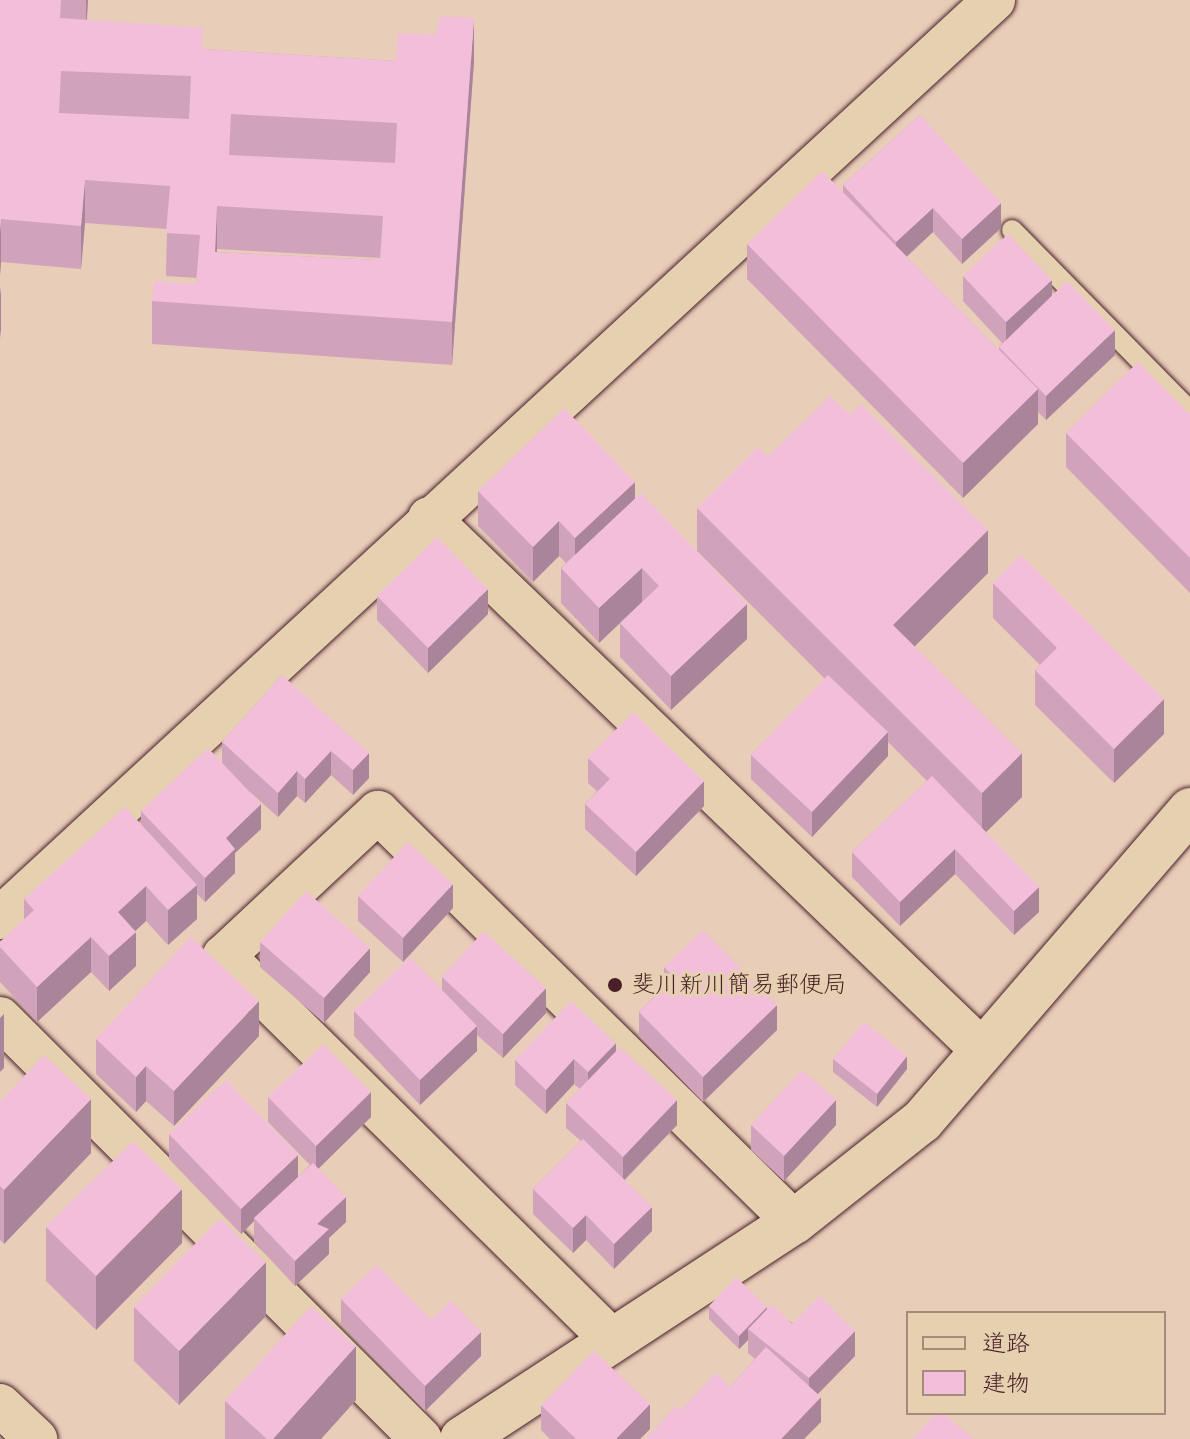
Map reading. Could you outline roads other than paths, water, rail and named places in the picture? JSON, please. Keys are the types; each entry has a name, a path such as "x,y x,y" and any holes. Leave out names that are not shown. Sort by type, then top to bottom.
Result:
{"street":[{"path":"0,918 429,518 994,0"},
{"path":"429,518 982,1050"},
{"path":"480,1433 609,1337 794,1222 922,1121 1190,810"},
{"path":"609,1337 224,956 378,812 794,1222"},
{"path":"0,1018 421,1439"},
{"path":"0,1405 36,1439"}],"lane":[{"path":"1012,230 1190,411"}],"place":[{"name":"斐川新川簡易郵便局","path":"615,985"}]}
